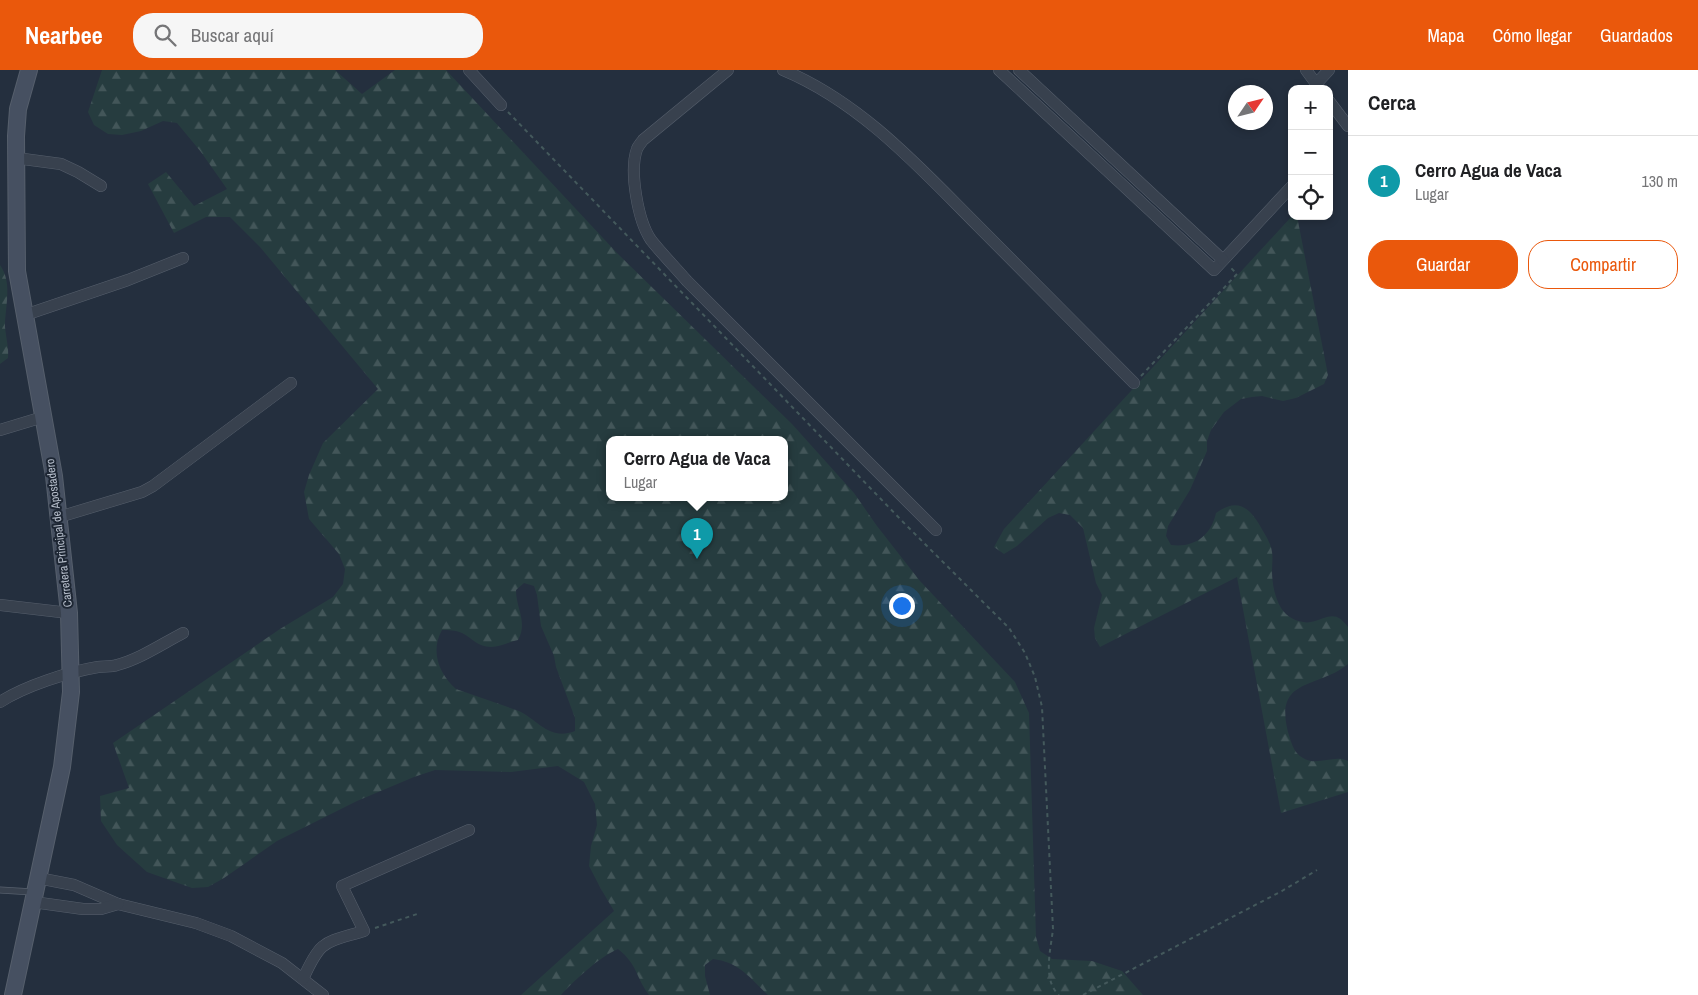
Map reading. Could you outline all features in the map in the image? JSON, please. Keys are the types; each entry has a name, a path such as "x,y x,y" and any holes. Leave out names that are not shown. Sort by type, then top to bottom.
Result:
{"street":[{"name":"Carretera Principal de Apostadero","path":"12,995 62,767 71,692 69,613 54,476 18,271 16,136 18,109 29,70"},
{"path":"469,70 501,105"},
{"path":"728,70 644,140 637,148 634,178 641,218 650,239 687,281 936,530"},
{"path":"783,70 802,78 833,96 863,118 910,158 1134,383"},
{"path":"1000,70 1214,270 1288,190"},
{"path":"1019,70 1223,260"},
{"path":"1306,70 1317,85"},
{"path":"1319,85 1329,70"},
{"path":"1333,106 1348,126"},
{"path":"16,158 60,164 101,186"},
{"path":"25,315 128,280 183,258"},
{"path":"59,517 142,492 153,486 291,383"},
{"path":"0,430 43,417"},
{"path":"0,606 69,613"},
{"path":"0,702 18,692 71,674 98,667 115,666 129,661 183,633"},
{"path":"304,979 313,958 324,943 364,931 342,886 468,830"},
{"path":"35,891 74,884 118,904 196,923 231,936 282,964 323,995"},
{"path":"35,891 92,909 101,909 118,904"}],"lane":[{"path":"0,890 35,891"}],"path":[{"path":"501,105 896,515 1008,628 1025,653 1035,677 1042,707 1053,929 1049,959 1051,983 1059,995"},
{"path":"1134,383 1237,274 1223,260"},
{"path":"1083,995 1274,895 1317,870"},
{"path":"364,931 420,913"}],"green space":[{"path":"102,70 335,70 362,94 395,70 446,70 617,253 792,424 854,493 920,581 1015,682 1029,713 1036,937 1040,951 1052,959 1092,961 1122,971 1143,995 768,995 737,967 713,959 705,965 705,976 710,995 649,995 633,966 618,949 595,963 561,995 521,995 614,911 589,866 591,846 597,825 595,804 584,782 558,766 511,772 435,770 414,777 357,801 277,841 208,887 192,888 147,872 117,845 101,821 100,796 129,788 113,743 280,629 333,597 343,584 345,569 339,554 309,519 304,492 323,443 378,389 260,247 230,217 206,217 174,233 148,184 166,172 194,206 227,189 201,152 177,123 163,121 141,131 122,135 108,134 94,125 88,112","holes":["524,583 534,586 541,626 554,656 556,667 575,718 575,731 559,734 552,732 519,711 456,689 445,676 438,662 437,646 442,630 459,632 486,647 498,646 518,640 522,621 516,590"]},
{"path":"1288,220 1298,220 1328,375 1324,384 1296,398 1283,401 1262,396 1241,399 1224,412 1211,430 1207,441 1207,451 1190,490 1168,526 1166,536 1171,545 1194,542 1206,534 1214,521 1216,513 1231,506 1238,505 1244,507 1254,517 1270,544 1274,591 1284,612 1294,620 1303,622 1335,616 1348,627 1348,664 1293,693 1287,702 1285,714 1291,743 1300,756 1314,761 1343,759 1348,761 1348,792 1281,813 1237,577 1100,647 1095,638 1094,628 1102,595 1096,583 1083,528 1070,515 1059,513 1048,518 1017,546 1004,554 994,547 1004,529"},
{"path":"0,265 4,272 7,287 5,327 8,358 0,364"}],"place":[{"name":"Cerro Agua de Vaca","path":"697,559"}]}
